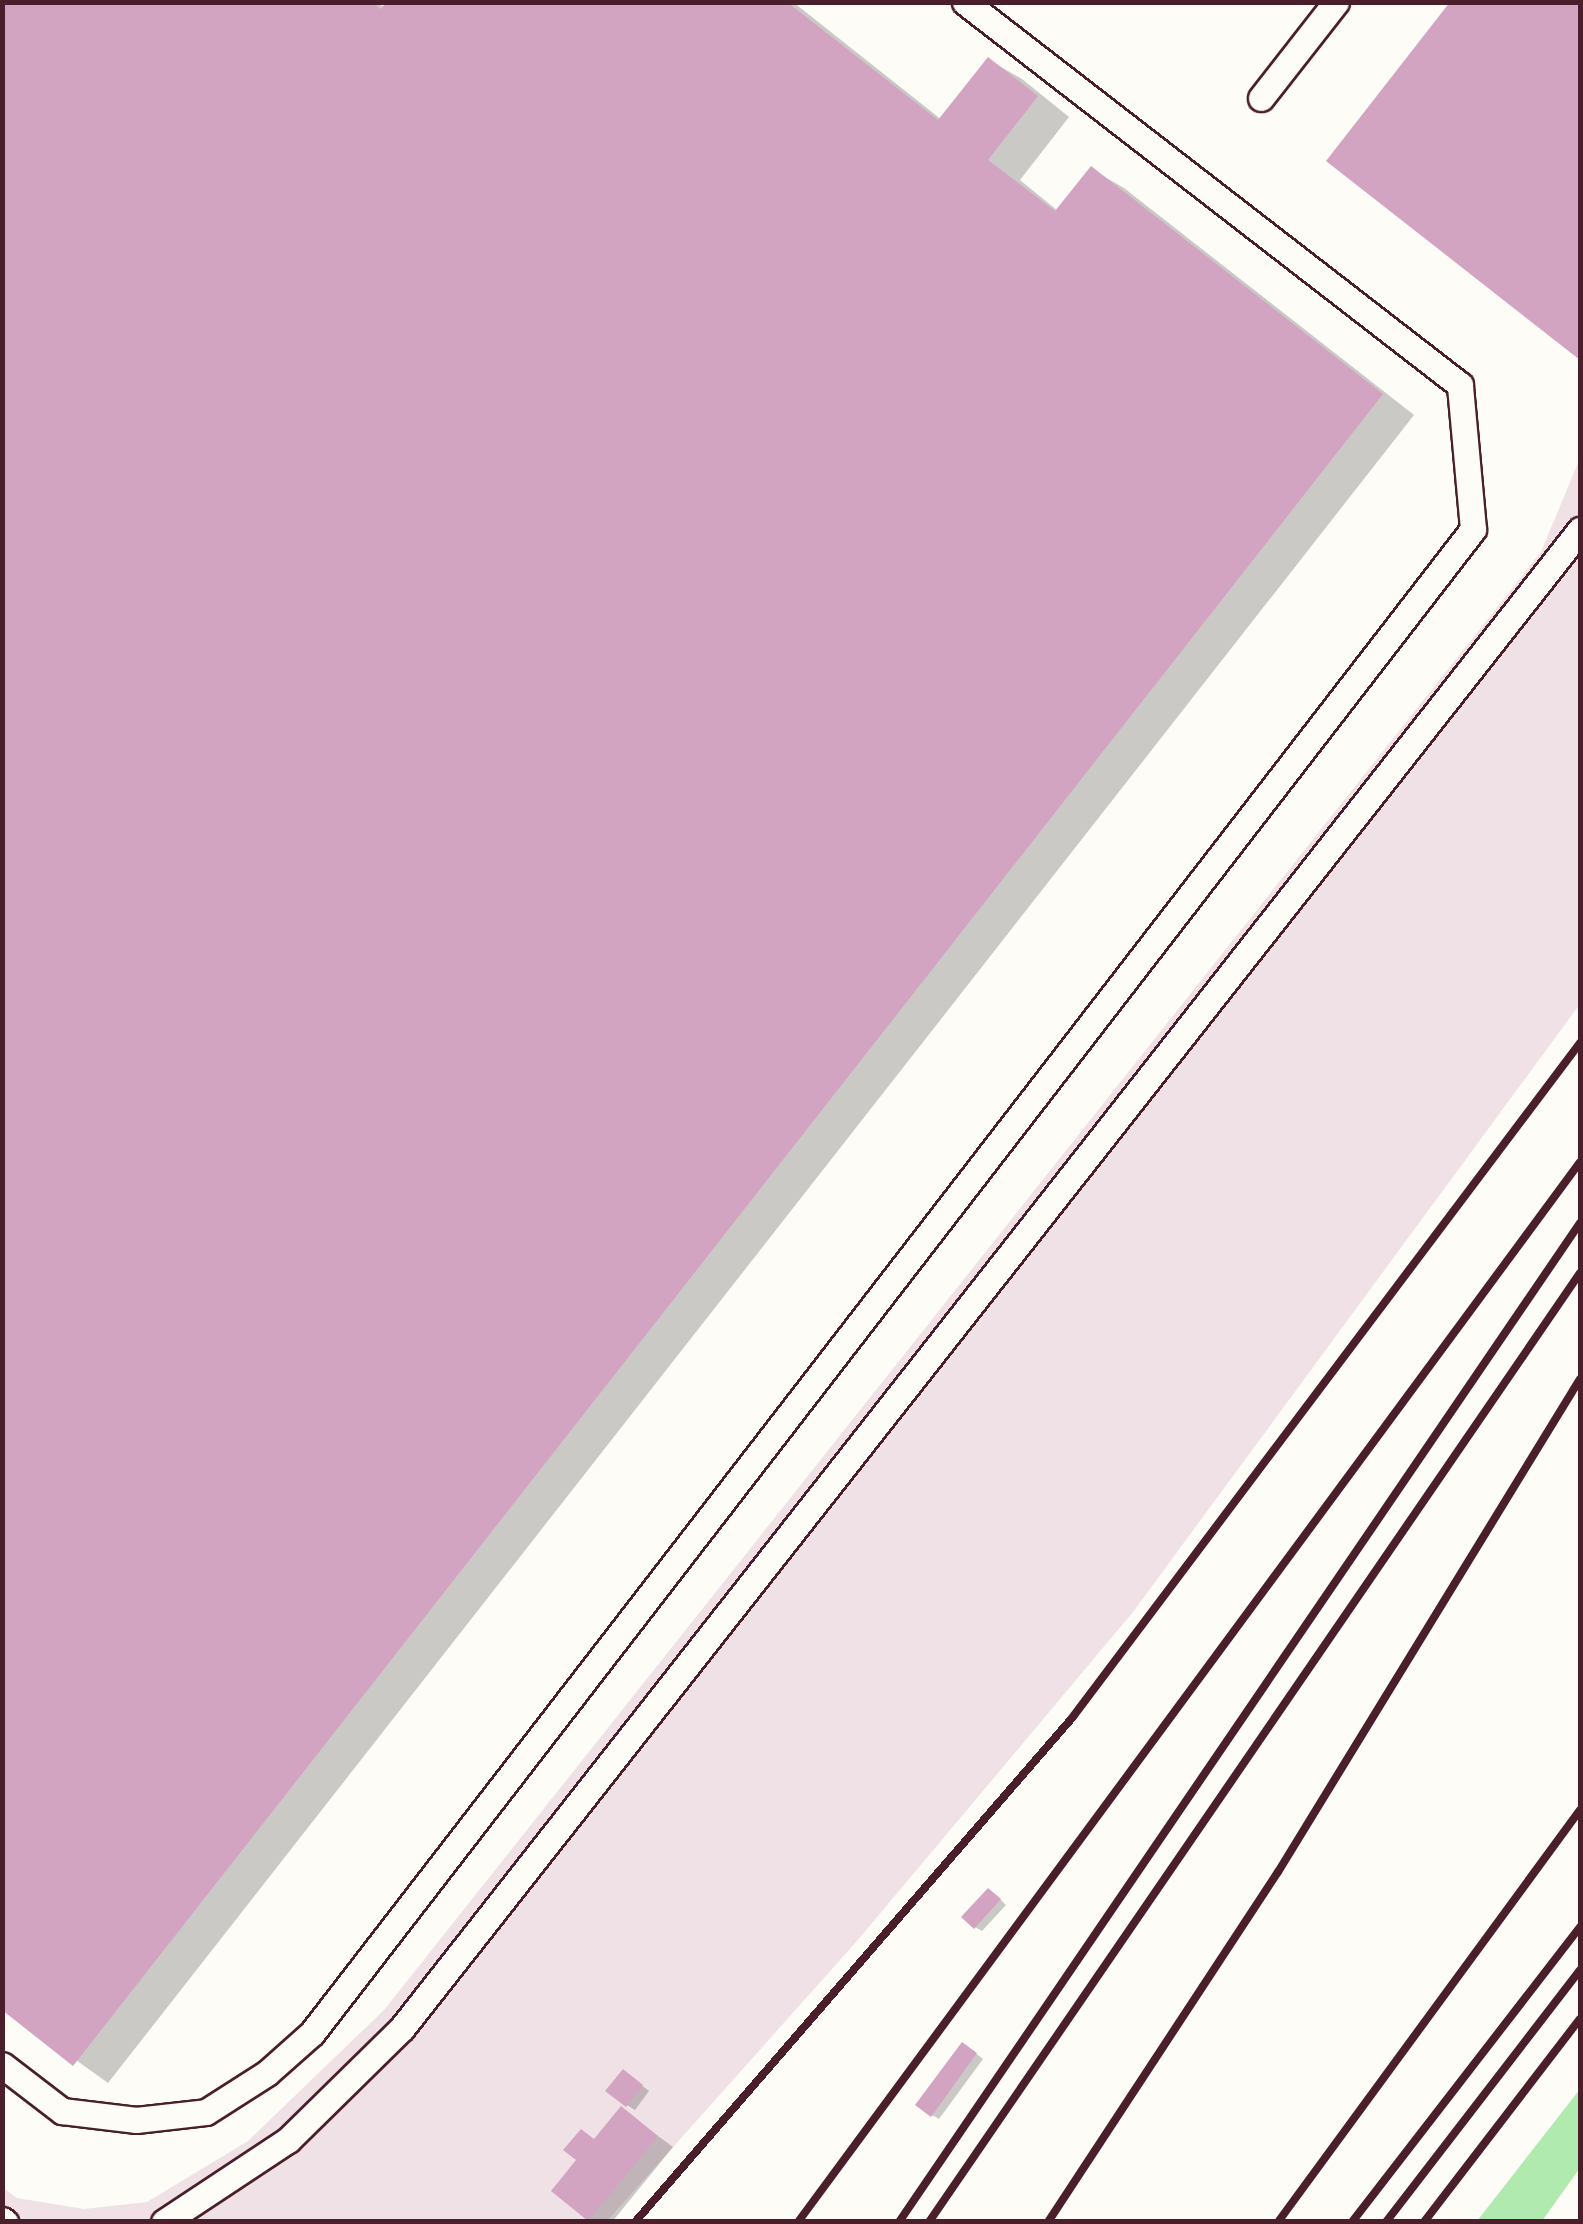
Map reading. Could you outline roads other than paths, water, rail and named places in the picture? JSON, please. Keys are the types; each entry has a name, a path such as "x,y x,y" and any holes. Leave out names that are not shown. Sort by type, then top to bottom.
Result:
{"lane":[{"path":"2,2065 62,2111 136,2120 206,2112 267,2074 312,2033 1474,529 1460,385 965,2"},
{"path":"1261,98 1336,2"},
{"path":"164,2222 288,2140 402,2028 1580,530"}],"railway":[{"path":"635,2222 1072,1718 1580,1043"},
{"path":"798,2222 1580,1162"},
{"path":"899,2222 1580,1223"},
{"path":"929,2222 1580,1273"},
{"path":"1048,2222 1278,1872 1580,1379"},
{"path":"1278,2222 1580,1810"},
{"path":"1352,2222 1580,1927"},
{"path":"1386,2222 1580,1970"},
{"path":"1424,2222 1580,2019"}]}
